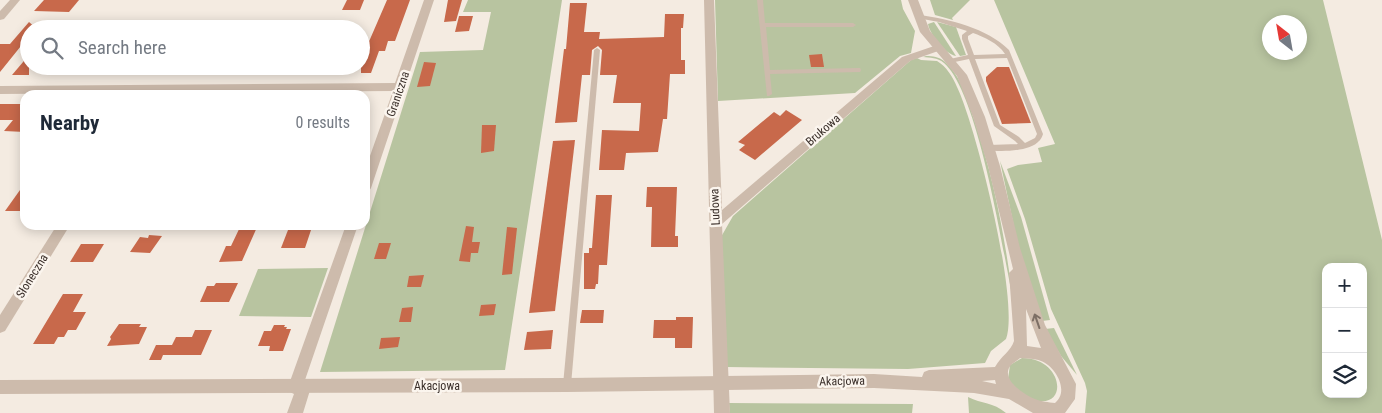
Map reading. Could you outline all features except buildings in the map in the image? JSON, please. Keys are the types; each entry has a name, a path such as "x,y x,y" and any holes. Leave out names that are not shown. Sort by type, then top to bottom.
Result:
{"street":[{"path":"0,17 15,0"},
{"name":"Graniczna","path":"370,174 429,0"},
{"name":"Ludowa","path":"709,0 722,413"},
{"path":"914,0 924,32 962,75 979,117 989,148 1013,248 1038,326 1057,365 1065,376 1069,388 1068,399 1061,410 1046,412 1030,411 1007,393 1000,373 1003,363 1010,356 1018,352 1042,354 1057,365"},
{"name":"Brukowa","path":"715,223 906,59 937,48"},
{"path":"248,90 400,87"},
{"path":"0,90 20,90"},
{"name":"Słoneczna","path":"0,327 61,230"},
{"path":"294,413 300,387 350,230"},
{"path":"1013,248 1021,341 1018,352"},
{"name":"Akacjowa","path":"0,387 300,387 874,381 1000,373"},
{"name":"Akacjowa","path":"874,381 974,386 1007,393"}],"lane":[{"path":"760,0 769,94"},
{"path":"919,17 951,22 971,30 1003,46 1009,56 1039,131 1039,137 1035,141 1022,146 989,148"},
{"path":"762,25 853,25"},
{"path":"971,30 965,37 997,126 1017,139 1022,146"},
{"path":"567,385 597,50"},
{"path":"950,61 972,57 1009,56"},
{"path":"766,72 858,70"}],"green space":[{"path":"468,0 562,0 505,370 320,372 364,230 370,230 370,212 420,52 483,50 491,12 463,12"},
{"path":"715,0 901,0 903,9 915,31 911,53 900,56 855,93 718,101"},
{"path":"930,0 970,0 952,18 953,20 935,15"},
{"path":"994,0 1323,0 1382,240 1382,413 1085,413 1087,391 1085,383 1051,309 1025,219 1007,169 1018,165 1042,162 1038,148 1055,144"},
{"path":"934,22 956,56 947,52 935,38 928,24"},
{"path":"937,22 956,27 966,55 960,56"},
{"path":"923,57 940,59 950,67 959,80 969,103 993,186 1013,299 988,174 968,106 957,80 944,63 936,59"},
{"path":"917,58 937,61 949,72 965,108 975,138 985,174 1002,253 1009,319 1006,339 991,351 985,363 908,369 726,367 721,237 733,216 911,60"},
{"path":"1000,161 1021,217 1050,320 1042,321 1020,255"},
{"path":"328,268 311,317 239,316 258,269"},
{"path":"1054,328 1077,375 1061,356 1045,329"},
{"path":"1022,358 1036,360 1047,366 1057,383 1057,391 1053,398 1045,401 1030,400 1023,397 1017,391 1008,379 1010,365"},
{"path":"968,397 997,407 1006,413 969,413"},
{"path":"729,403 913,404 912,413 730,413"}]}
